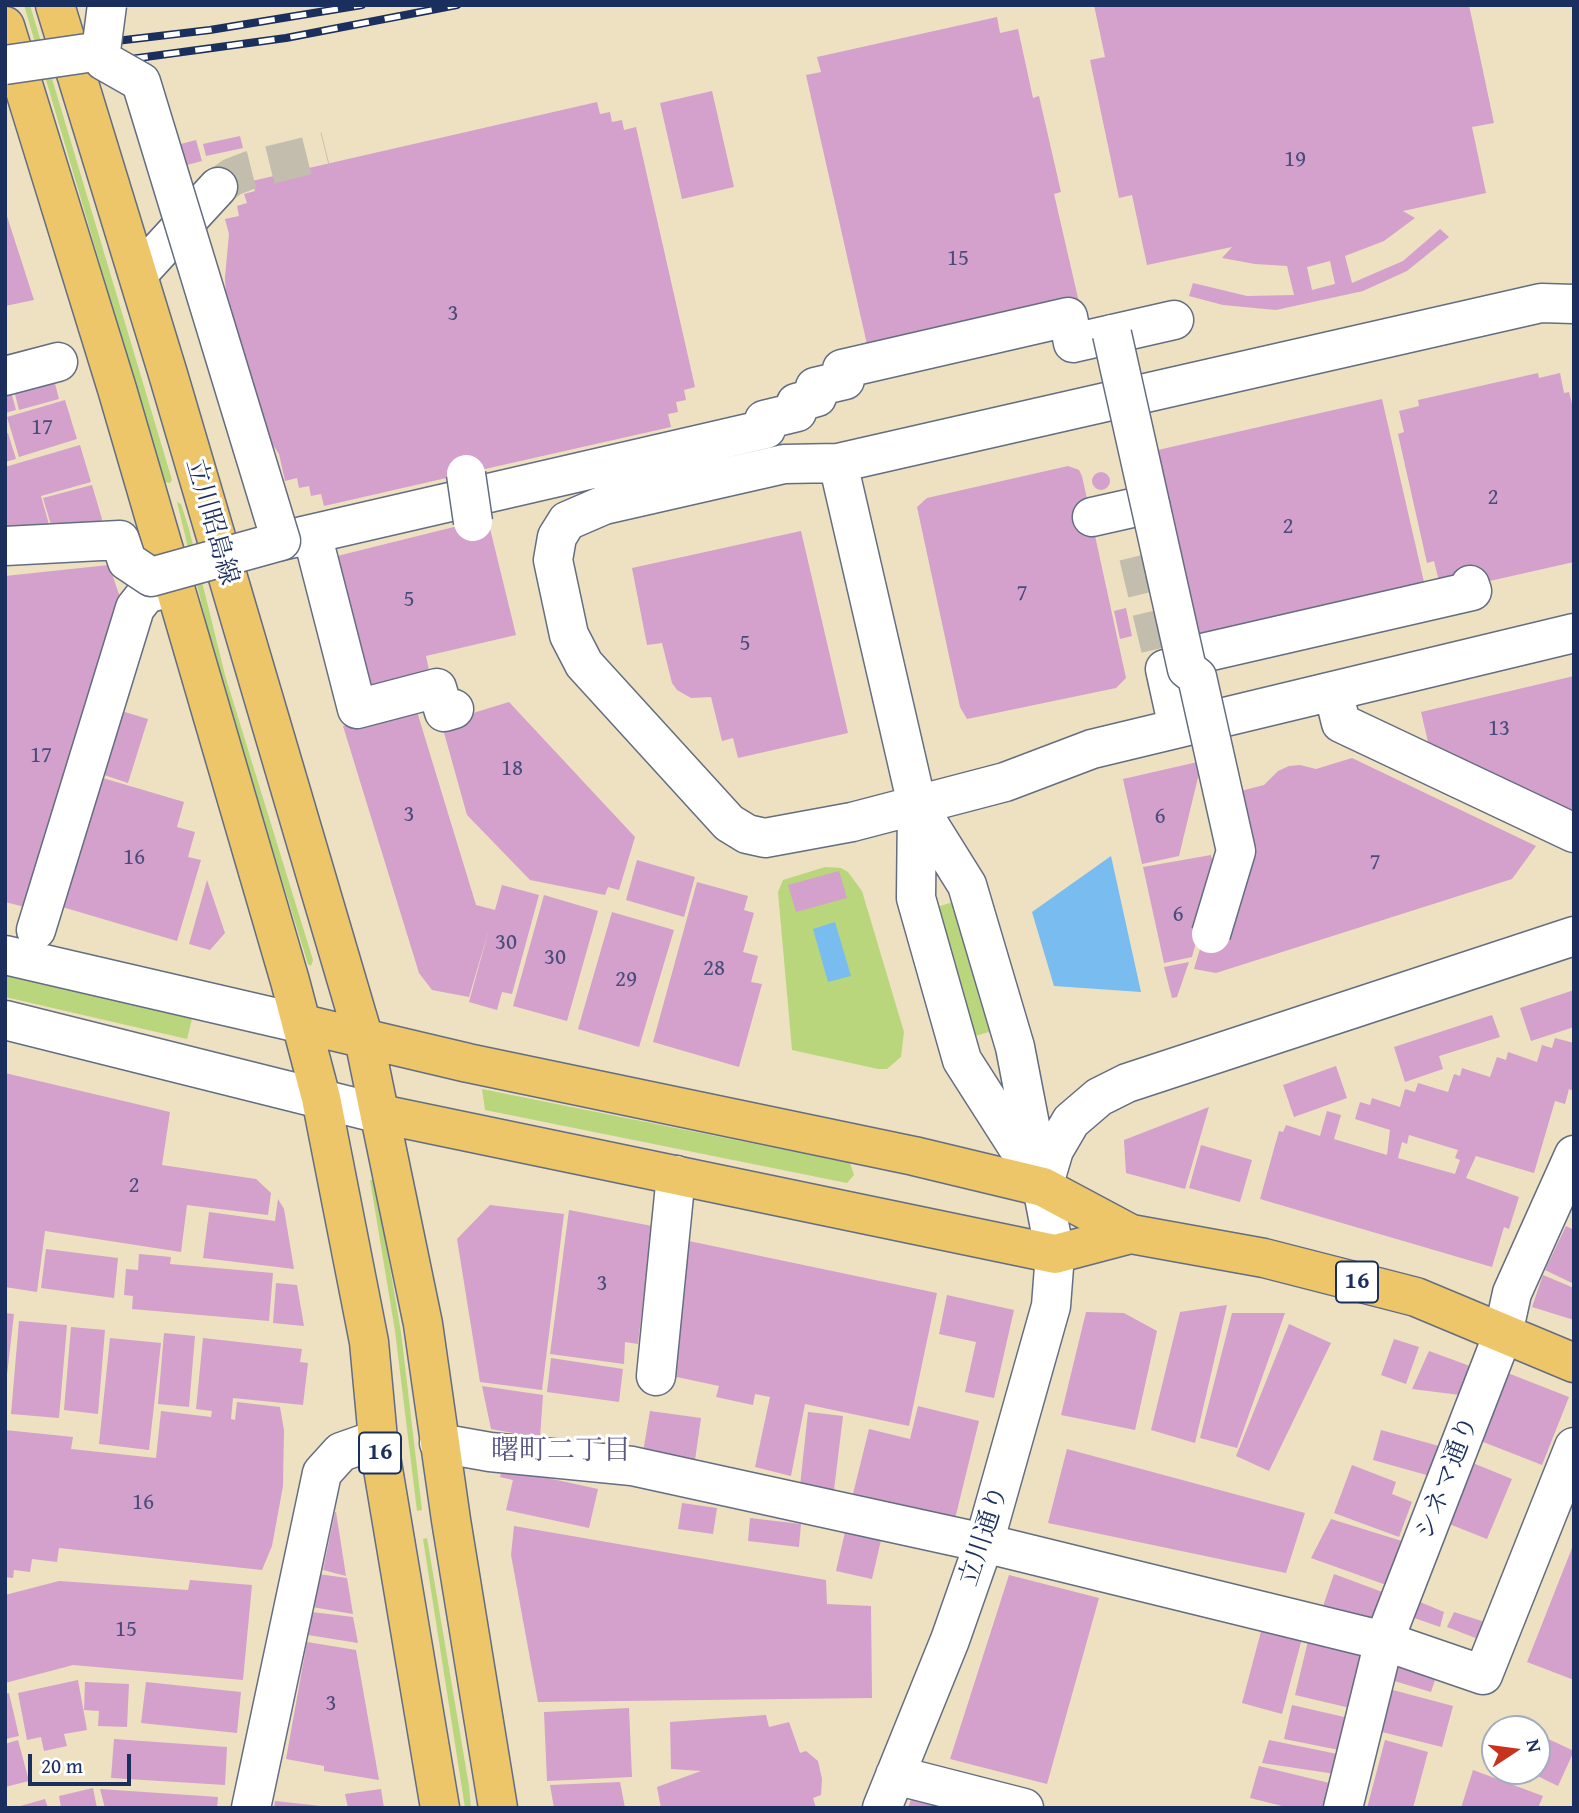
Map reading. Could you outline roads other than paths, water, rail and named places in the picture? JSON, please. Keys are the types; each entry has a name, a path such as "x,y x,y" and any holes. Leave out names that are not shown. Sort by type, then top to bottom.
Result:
{"main road":[{"name":"立川昭島線","path":"55,5 138,274 364,1040 382,1114"},
{"name":"立川昭島線","path":"5,26 160,537 303,1024"},
{"name":"16","path":"440,1808 378,1439 369,1342 321,1098 303,1024 364,1040 914,1156 1043,1187 1131,1234 1264,1258 1416,1297 1574,1363"},
{"name":"16","path":"498,1808 439,1443 423,1324 382,1114 1055,1255 1131,1234"}],"street":[{"path":"107,5 102,51 104,61 141,82 186,170 216,287 289,529 357,709 438,688 444,712 454,709"},
{"path":"5,65 102,51"},
{"path":"138,274 186,170"},
{"path":"1574,304 1541,303 838,463 784,464 604,505 567,521 557,537 553,560 569,635 584,664 730,823 747,834 765,838 918,806 1005,782 1092,749 1574,633"},
{"path":"5,546 120,540 127,561 151,577 289,529 766,429 764,420 783,404 797,412 796,403 817,397 815,387 845,380 842,369 859,360 1068,317 1073,342 1169,318"},
{"path":"1112,334 1148,480 1187,658 1236,851 1211,934"},
{"path":"5,376 58,362"},
{"path":"838,463 918,806 916,898 962,1060 1043,1187"},
{"path":"1092,517 1148,480"},
{"path":"5,560 88,553 160,537"},
{"path":"1187,658 1472,591 1470,585"},
{"path":"36,930 135,608 146,594 174,586"},
{"path":"1178,729 1187,658"},
{"path":"1333,691 1341,723 1574,833"},
{"name":"立川通り","path":"888,1791 950,1640 984,1543 1051,1306 1055,1255 1016,1046 967,885 918,806"},
{"path":"1043,1187 1054,1150 1071,1121 1099,1097 1127,1083 1574,936"},
{"path":"5,955 303,1024"},
{"path":"5,1020 382,1114"},
{"name":"シネマ通り","path":"1343,1808 1384,1641 1503,1334 1512,1293 1574,1155"},
{"path":"656,1376 676,1175"},
{"path":"251,1808 322,1473 341,1452 378,1439"},
{"path":"439,1443 490,1452 632,1465 984,1543 1384,1641 1483,1675 1574,1447"},
{"path":"888,1791 1024,1808"}],"water":[{"path":"1111,856 1141,992 1054,986 1032,912"},
{"path":"835,922 851,976 828,982 813,929"}],"tunnel":[{"path":"218,187 232,177 250,170 326,151"},
{"path":"1138,556 1165,669"}],"railway":[{"path":"5,54 210,30 362,5"},
{"path":"5,76 286,38 457,5"}],"district":[{"name":"曙町二丁目","path":"561,1452"}]}
